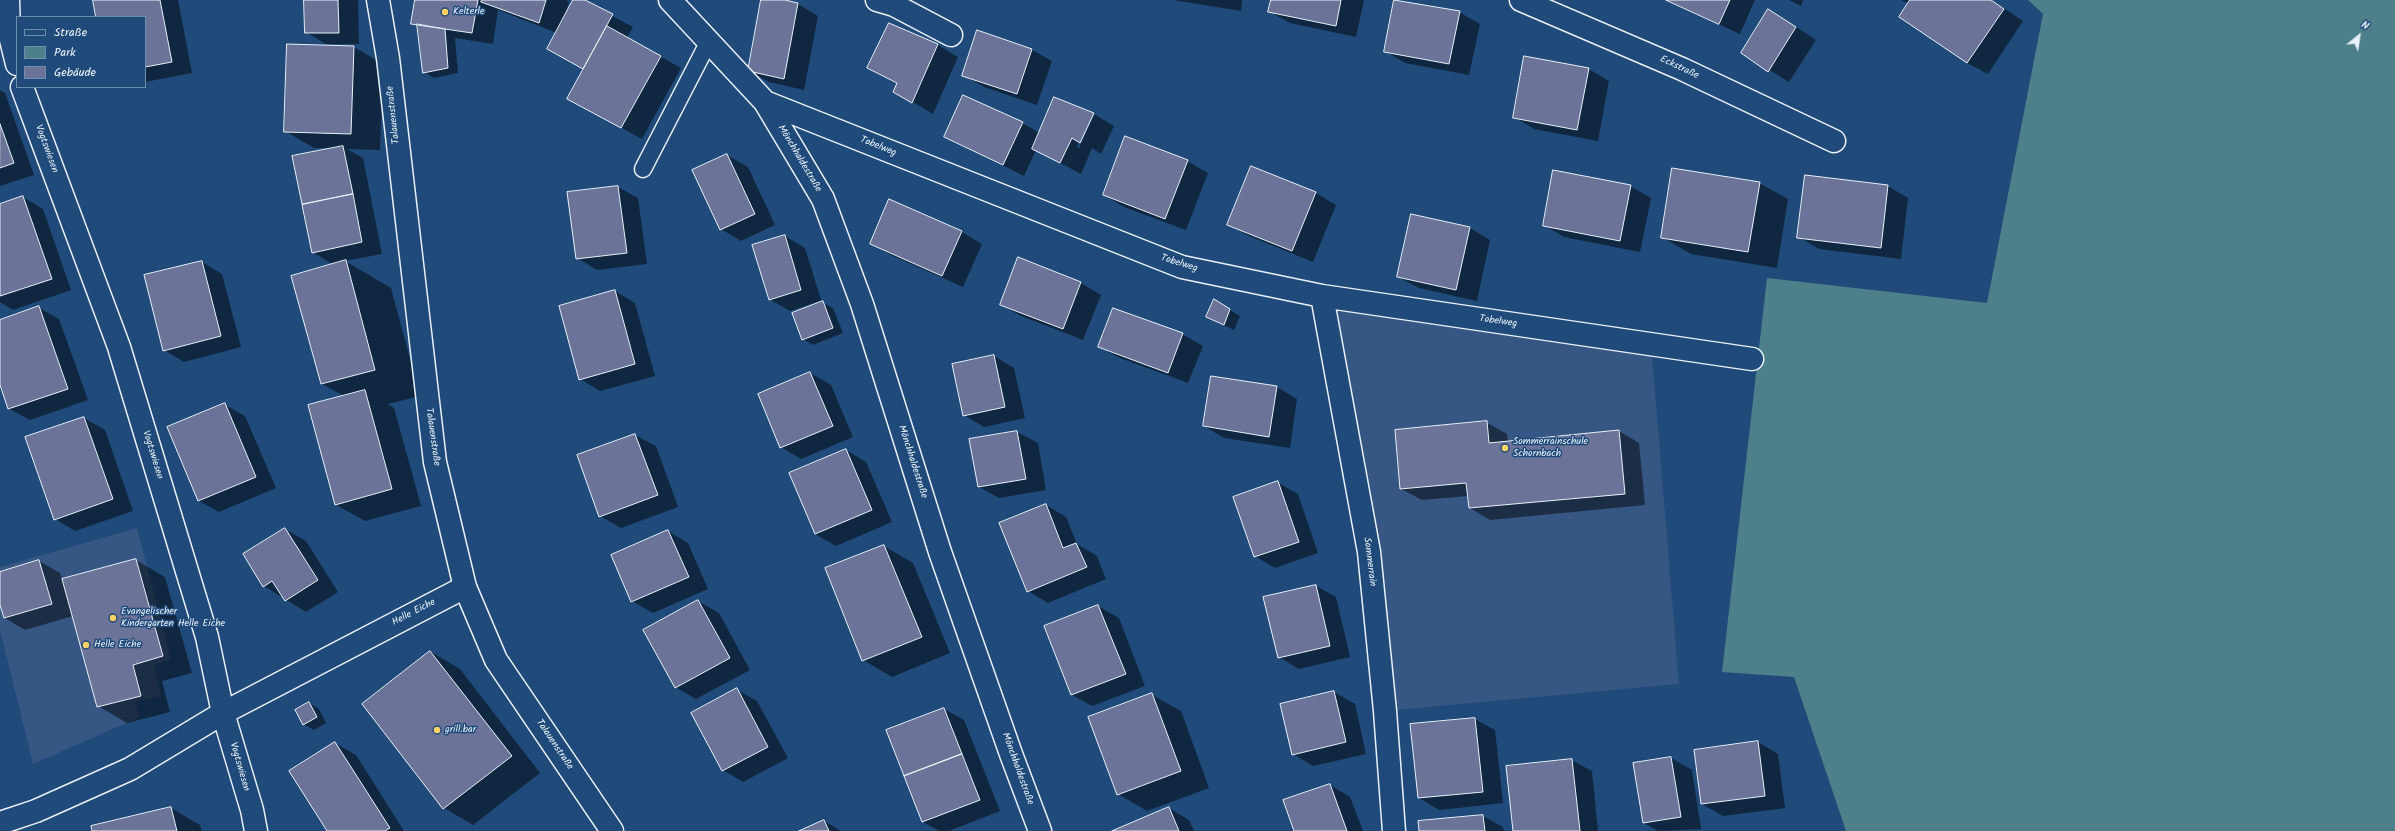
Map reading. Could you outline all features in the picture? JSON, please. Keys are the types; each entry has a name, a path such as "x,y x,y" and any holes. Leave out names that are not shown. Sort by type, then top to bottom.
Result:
{"street":[{"path":"8,0 5,33 16,61"},
{"name":"Talauenstraße","path":"378,0 388,58 435,462 465,587 496,660 612,831"},
{"path":"877,0 894,5 951,35"},
{"name":"Eckstraße","path":"1521,0 1675,66 1834,141"},
{"name":"Tobelweg","path":"672,1 708,43 765,102 1182,267 1322,296 1752,359"},
{"name":"Vogtswiesen","path":"22,88 119,347 207,637 223,713 252,810 256,831"},
{"name":"Mönchhaldestraße","path":"765,102 823,199 862,304 940,552 1011,754 1040,831"},
{"name":"Sommerrain","path":"1322,296 1368,552 1385,711 1394,831"},
{"name":"Helle Eiche","path":"0,822 36,811 130,769 223,713 465,587"}],"lane":[{"path":"642,169 708,43"}],"shaded area":[{"name":"Sommerrainschule Schornbach","path":"1322,296 1651,344 1679,684 1385,711"},
{"name":"Helle Eiche","path":"137,528 171,659 154,665 161,696 135,702 140,717 33,764 0,630 0,567"}],"green space":[{"path":"2028,0 2395,0 2395,831 1846,831 1794,677 1722,672 1767,278 1987,303 2043,14"}],"building":[{"path":"93,0 160,0 172,62 146,67 146,16 96,16"},
{"path":"304,0 338,0 339,33 305,33"},
{"name":"Kelterle","path":"415,0 478,0 472,33 411,24"},
{"path":"482,0 546,0 539,23 481,2"},
{"path":"573,0 585,0 613,14 583,69 547,49"},
{"path":"761,0 785,0 798,3 784,79 748,71"},
{"path":"1271,0 1341,0 1336,26 1268,12"},
{"path":"1394,0 1460,11 1449,64 1384,52"},
{"path":"1666,0 1730,0 1719,24"},
{"path":"1910,0 1991,0 2004,9 1967,63 1899,17"},
{"path":"1768,9 1796,27 1768,72 1741,53"},
{"path":"889,23 938,44 912,103 893,92 897,83 867,68"},
{"path":"417,24 445,29 448,68 423,73"},
{"path":"607,26 661,56 621,128 567,99"},
{"path":"977,30 1032,49 1017,94 962,76"},
{"path":"287,44 354,46 351,134 284,132"},
{"path":"1524,56 1589,68 1577,130 1513,118"},
{"path":"963,95 1023,122 1003,165 944,137"},
{"path":"1054,97 1094,113 1080,143 1072,138 1060,163 1032,149"},
{"path":"0,124 14,163 0,168"},
{"path":"1125,136 1188,160 1165,219 1103,195"},
{"path":"343,146 353,194 302,204 292,156"},
{"path":"727,154 755,214 720,230 692,170"},
{"path":"1251,166 1316,192 1292,251 1227,225"},
{"path":"1672,168 1760,182 1748,252 1661,238"},
{"path":"1553,170 1631,185 1620,241 1543,226"},
{"path":"1805,175 1888,185 1881,248 1797,238"},
{"path":"618,186 627,253 576,259 567,192"},
{"path":"353,194 362,242 312,253 302,205"},
{"path":"23,196 52,279 0,296 0,204"},
{"path":"889,199 962,231 942,276 870,244"},
{"path":"1411,214 1470,227 1456,290 1397,277"},
{"path":"785,235 801,290 769,300 752,245"},
{"path":"1018,257 1081,282 1063,329 1000,305"},
{"path":"346,260 375,370 321,384 291,276"},
{"path":"202,261 221,336 163,351 144,275"},
{"path":"615,290 635,364 579,380 559,306"},
{"path":"1214,299 1230,309 1224,325 1206,317"},
{"path":"823,301 833,328 802,340 792,313"},
{"path":"39,306 68,389 8,409 0,385 0,320"},
{"path":"1113,308 1183,333 1168,373 1098,347"},
{"path":"994,355 1005,407 963,416 952,364"},
{"path":"810,372 833,426 780,448 758,394"},
{"path":"1211,376 1277,386 1269,437 1203,426"},
{"path":"365,390 392,489 335,505 308,405"},
{"path":"225,403 256,477 198,501 167,427"},
{"path":"84,417 113,499 54,520 25,437"},
{"name":"Sommerrainschule Schornbach","path":"1487,421 1489,443 1619,430 1625,494 1469,508 1466,483 1400,489 1395,430"},
{"path":"1017,431 1026,479 978,487 969,439"},
{"path":"635,434 658,495 599,517 577,455"},
{"path":"846,449 872,510 815,534 789,473"},
{"path":"1278,481 1299,542 1254,557 1233,497"},
{"path":"1046,504 1063,548 1076,543 1087,567 1027,592 999,523"},
{"path":"285,528 318,580 285,601 272,581 263,587 243,554"},
{"path":"668,530 689,577 631,602 611,555"},
{"path":"884,545 922,637 862,661 825,568"},
{"name":"Evangelischer Kindergarten Helle Eiche","path":"136,559 163,656 133,665 141,696 97,707 62,579"},
{"path":"39,560 52,604 4,618 0,605 0,572"},
{"path":"1316,585 1330,646 1278,658 1263,597"},
{"path":"698,600 730,658 675,688 643,630"},
{"path":"1098,605 1126,674 1071,695 1044,626"},
{"name":"grill.bar","path":"430,651 512,756 443,809 362,704"},
{"path":"737,688 768,747 722,771 691,713"},
{"path":"1334,691 1346,742 1292,755 1280,704"},
{"path":"1152,693 1181,771 1117,795 1088,717"},
{"path":"309,702 317,717 303,725 295,710"},
{"path":"944,708 962,754 904,776 886,730"},
{"path":"1475,718 1483,792 1418,798 1410,724"},
{"path":"1758,741 1765,796 1701,804 1694,750"},
{"path":"335,742 390,828 385,831 327,831 289,771"},
{"path":"962,754 980,800 922,822 904,776"},
{"path":"1671,757 1681,817 1643,823 1633,763"},
{"path":"1572,759 1580,831 1513,831 1506,766"},
{"path":"1330,784 1347,831 1294,831 1283,800"},
{"path":"171,807 177,831 92,831 91,826"},
{"path":"1169,807 1179,831 1112,831"},
{"path":"1483,815 1485,831 1419,831 1418,821"},
{"path":"824,820 829,831 799,831"}],"place":[{"name":"Kelterle","path":"445,12"},
{"name":"Sommerrainschule Schornbach","path":"1505,448"},
{"name":"Evangelischer Kindergarten Helle Eiche","path":"113,618"},
{"name":"Helle Eiche","path":"86,645"},
{"name":"grill.bar","path":"437,730"}]}
